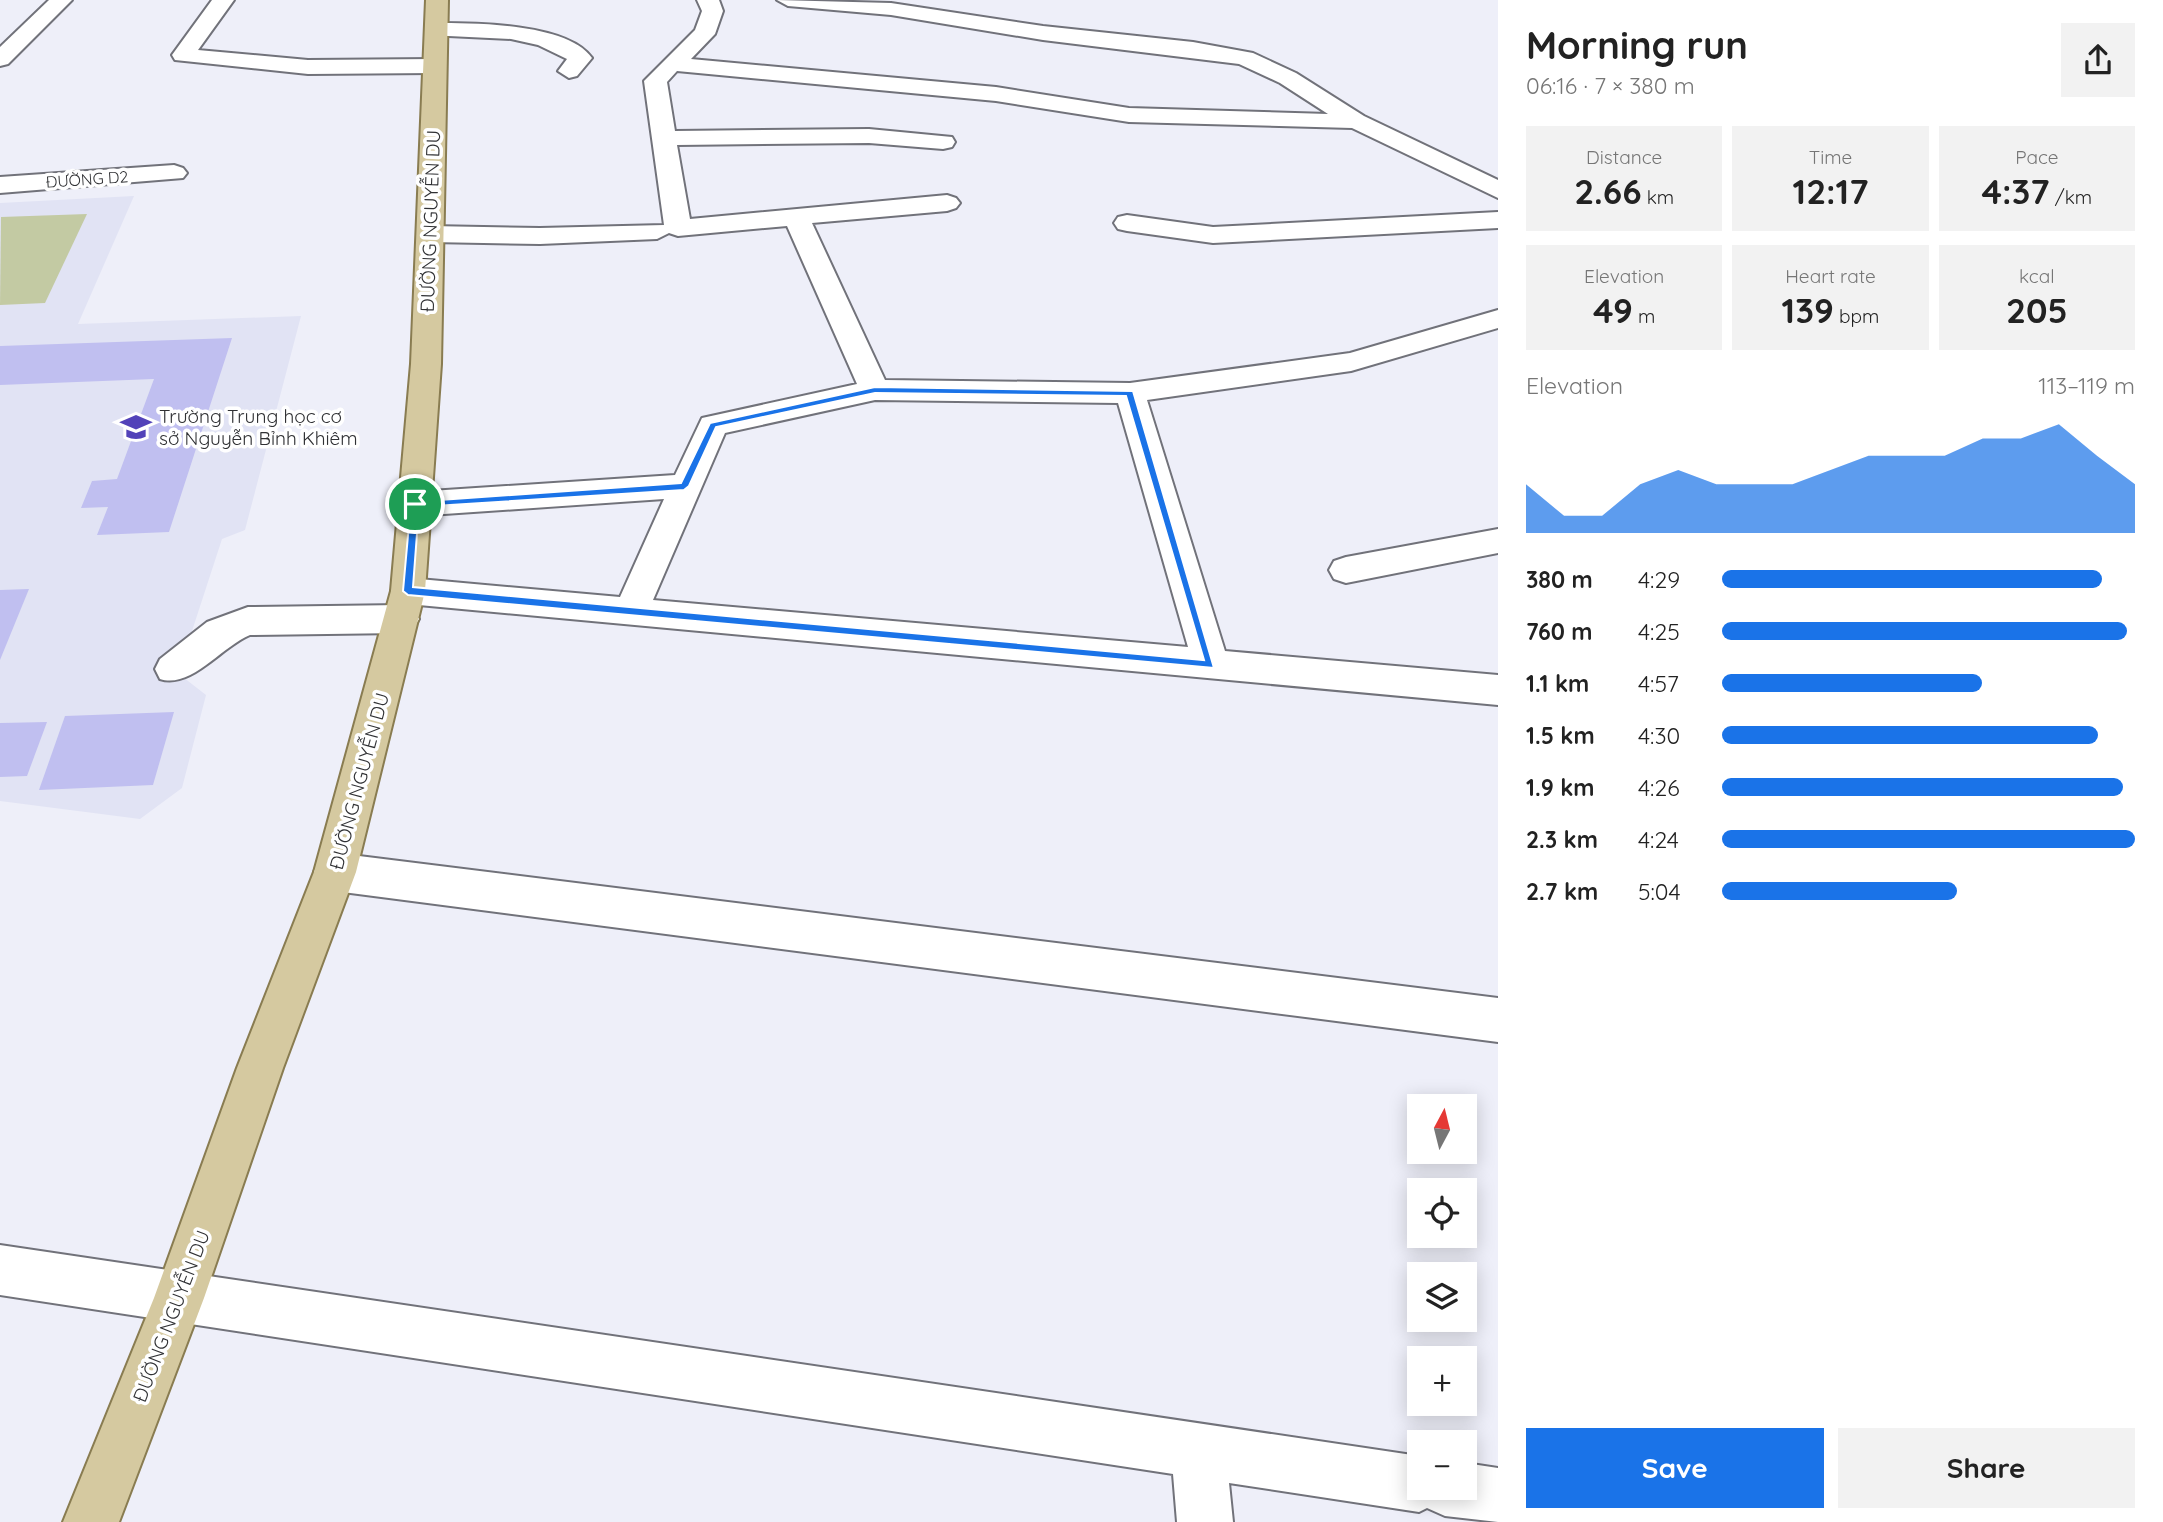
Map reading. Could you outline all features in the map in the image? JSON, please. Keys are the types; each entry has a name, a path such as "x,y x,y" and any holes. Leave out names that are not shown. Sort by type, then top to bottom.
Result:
{"main road":[{"name":"ĐƯỜNG NGUYỄN DU","path":"91,1522 179,1298 260,1068 335,872 405,605 426,364 436,32"}],"street":[{"path":"0,59 61,0"},
{"path":"223,0 183,55 308,67 436,32 495,30 538,36 581,58 569,71"},
{"path":"663,72 692,49 711,20 712,6 708,0"},
{"path":"788,0 891,9 1043,33 1193,49 1245,58 1288,78 1356,121 1498,190"},
{"path":"636,62 663,72 996,94 1129,115 1356,121"},
{"path":"663,72 666,138 678,228 947,203"},
{"path":"666,138 869,136 943,142"},
{"name":"ĐƯỜNG D2","path":"0,185 174,173"},
{"path":"796,217 875,390"},
{"path":"1127,223 1213,235 1498,220"},
{"path":"430,234 540,236 657,231"},
{"path":"631,611 713,425 875,390 1130,393 1351,362 1498,319"},
{"path":"1130,393 1210,665"},
{"path":"415,504 684,486"},
{"path":"1346,570 1498,541"},
{"path":"173,669 220,632 248,621 405,605 631,611 1498,690"},
{"path":"335,872 1498,1020"},
{"path":"0,1270 1407,1482"},
{"path":"1198,1450 1205,1522"},
{"path":"1477,1493 1498,1496"}],"shaded area":[{"name":"Trường Trung học cơ sở Nguyễn Bỉnh Khiêm","path":"134,196 78,324 301,316 245,530 222,539 191,634 161,660 206,695 182,788 140,819 0,801 0,203"}],"green space":[{"path":"87,214 45,303 0,305 1,217"}],"building":[{"path":"232,338 169,532 97,535 108,507 81,508 92,481 117,479 154,379 0,385 0,346"},
{"path":"29,589 0,660 0,590"},
{"path":"174,712 153,785 39,790 65,716"},
{"path":"47,722 27,776 0,777 0,723"}],"place":[{"name":"Trường Trung học cơ sở Nguyễn Bỉnh Khiêm","path":"136,427"}],"route":[{"path":"875,390 1004,394 1130,393 1210,665 408,591 415,504 684,486 713,425 875,390"}]}
